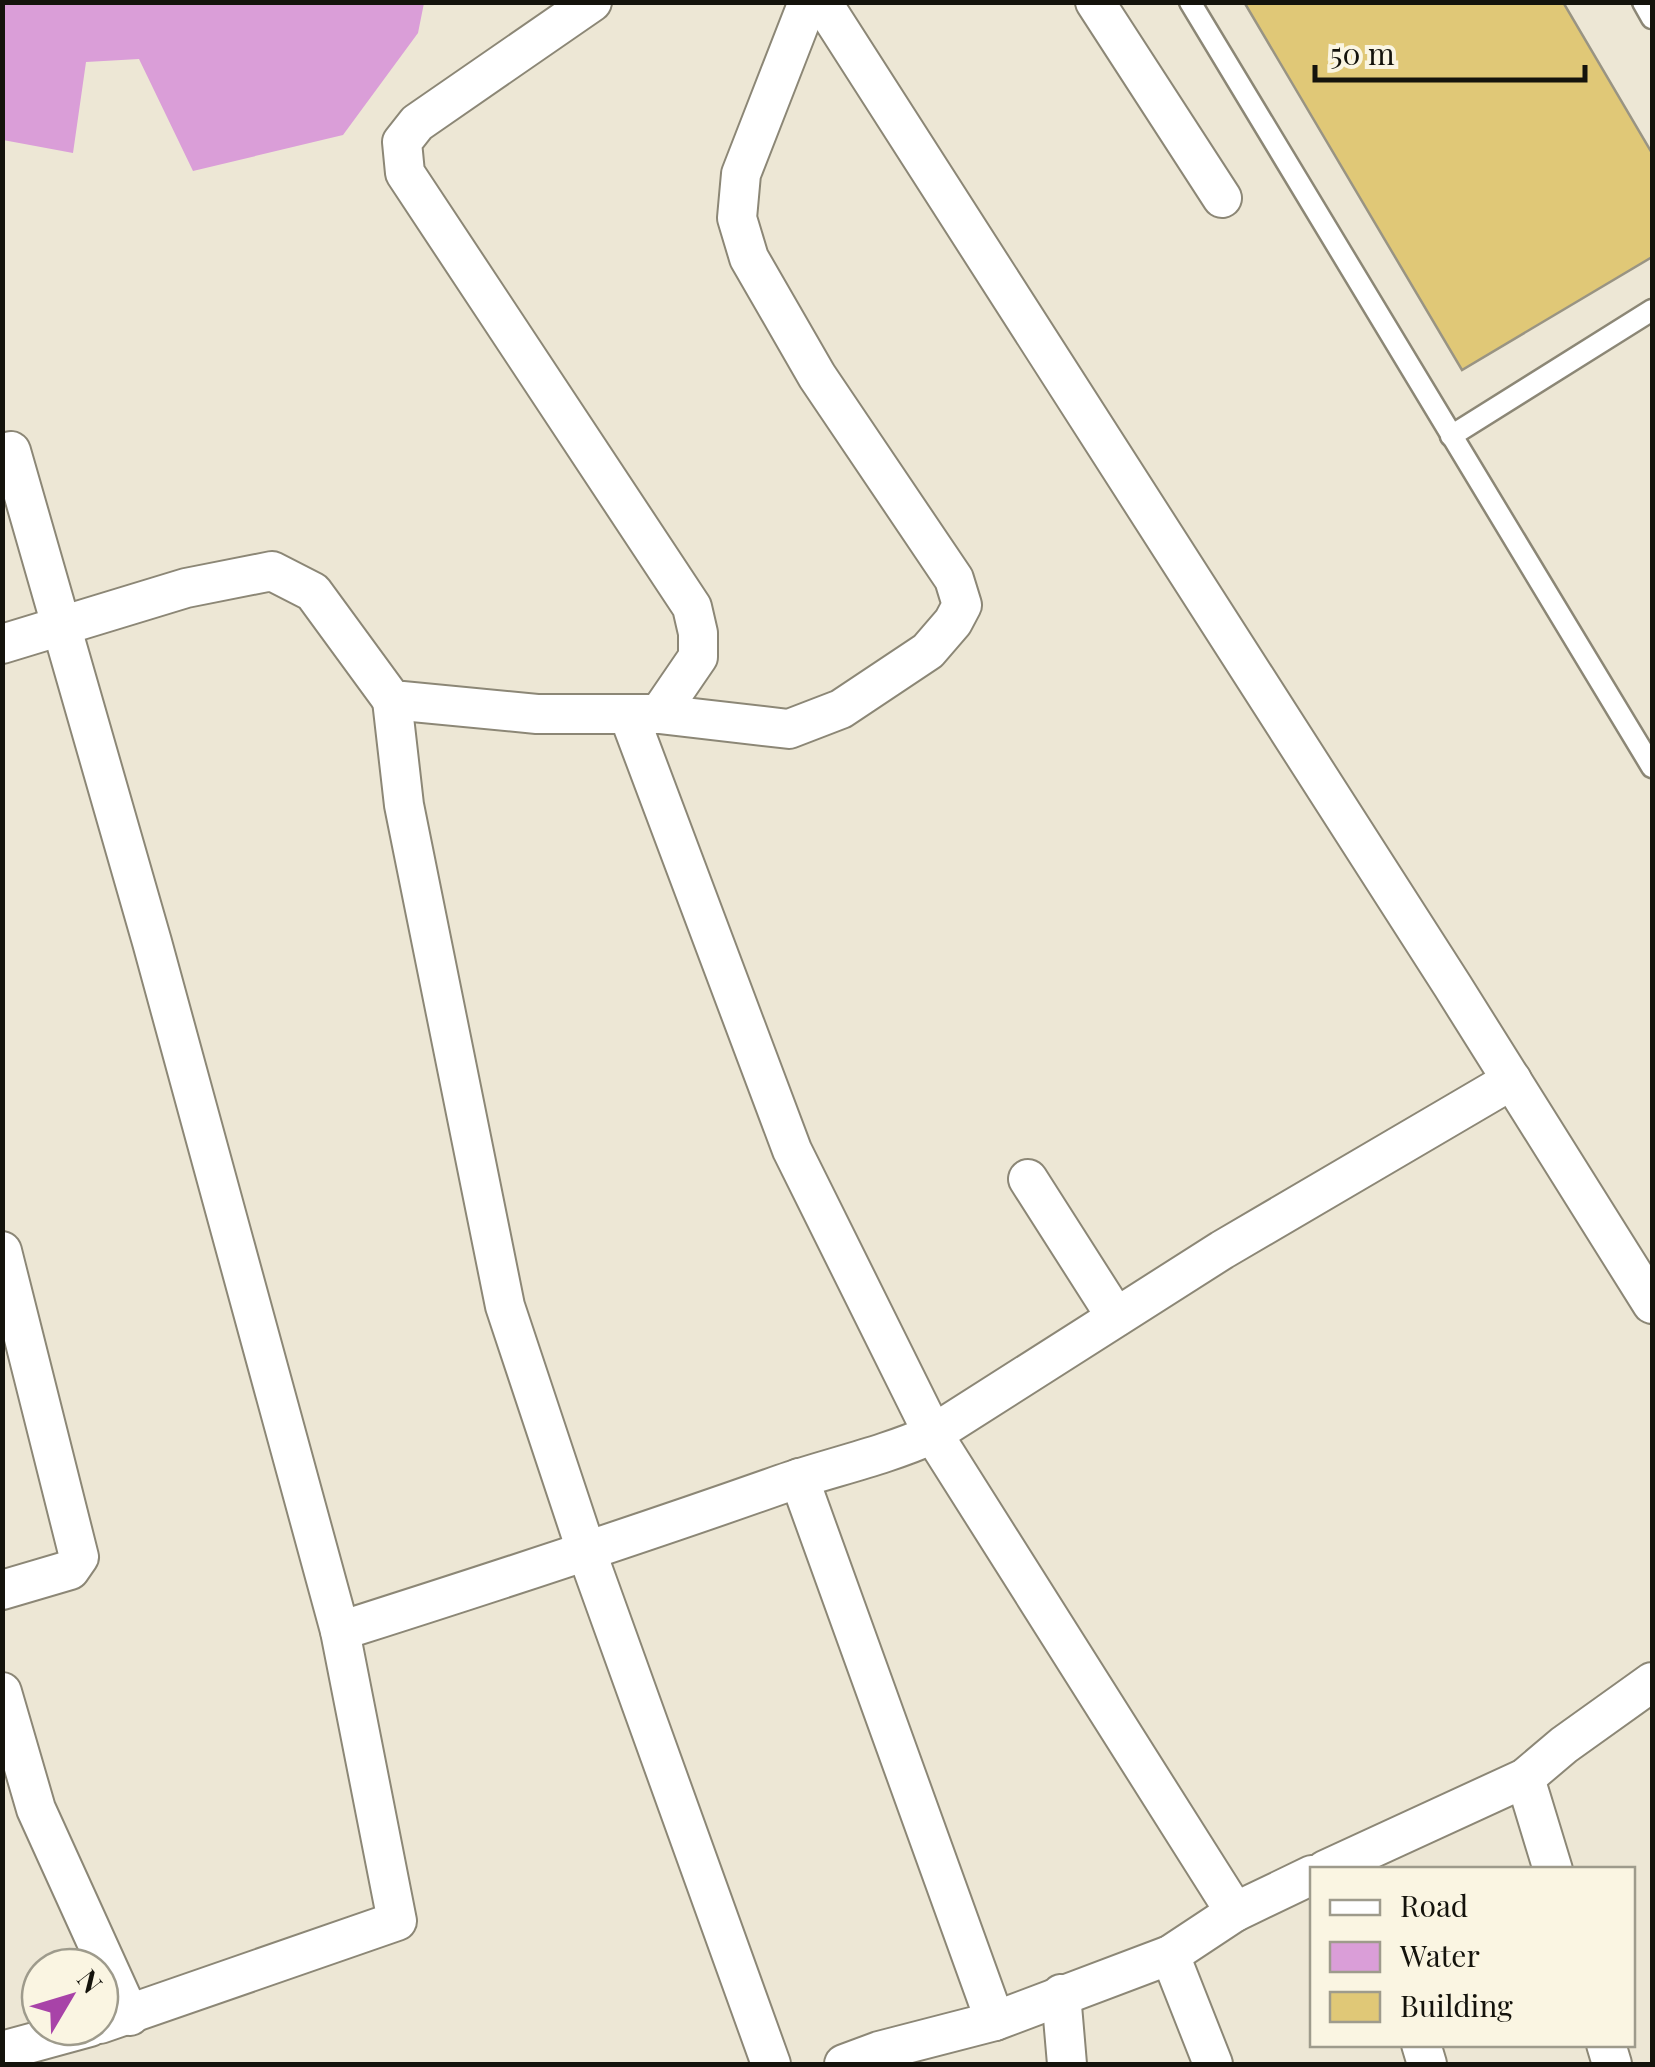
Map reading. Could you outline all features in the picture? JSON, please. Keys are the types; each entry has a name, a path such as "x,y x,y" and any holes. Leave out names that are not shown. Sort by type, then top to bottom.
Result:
{"street":[{"path":"592,2 417,122 402,142 405,173 692,607 698,657 644,715"},
{"path":"392,700 537,714 644,715 789,729 841,709 928,651 953,622 962,605 954,579 818,376 750,258 737,218 741,174 808,2"},
{"path":"822,2 1652,1304"},
{"path":"1095,2 1222,198"},
{"path":"10,451 152,942 340,1631 396,1921 120,2018"},
{"path":"2,644 186,588 272,571 313,592 392,700 404,804 504,1306 587,1553 771,2064"},
{"path":"644,715 792,1150 933,1434 1235,1912"},
{"path":"340,1631 587,1553 799,1478 898,1450 933,1434 1222,1250 1512,1080"},
{"path":"1028,1179 1116,1318"},
{"path":"2,1251 79,1556 70,1570 2,1590"},
{"path":"799,1478 995,2020"},
{"path":"1338,1867 1367,1860 1525,1778 1652,1682"},
{"path":"2,1692 36,1809 88,1947"},
{"path":"1525,1778 1552,1867"},
{"path":"844,2064 995,2020 1170,1955 1235,1912 1310,1877"},
{"path":"1170,1955 1213,2064"},
{"path":"1062,1994 1067,2064"}],"lane":[{"path":"1190,2 1652,767"},
{"path":"1643,2 1652,18"},
{"path":"1451,436 1652,310"}],"water":[{"path":"2,3 424,3 418,33 343,135 193,171 139,59 86,62 73,153 3,140"}],"building":[{"path":"1244,2 1563,2 1652,153 1652,257 1462,370"}]}
